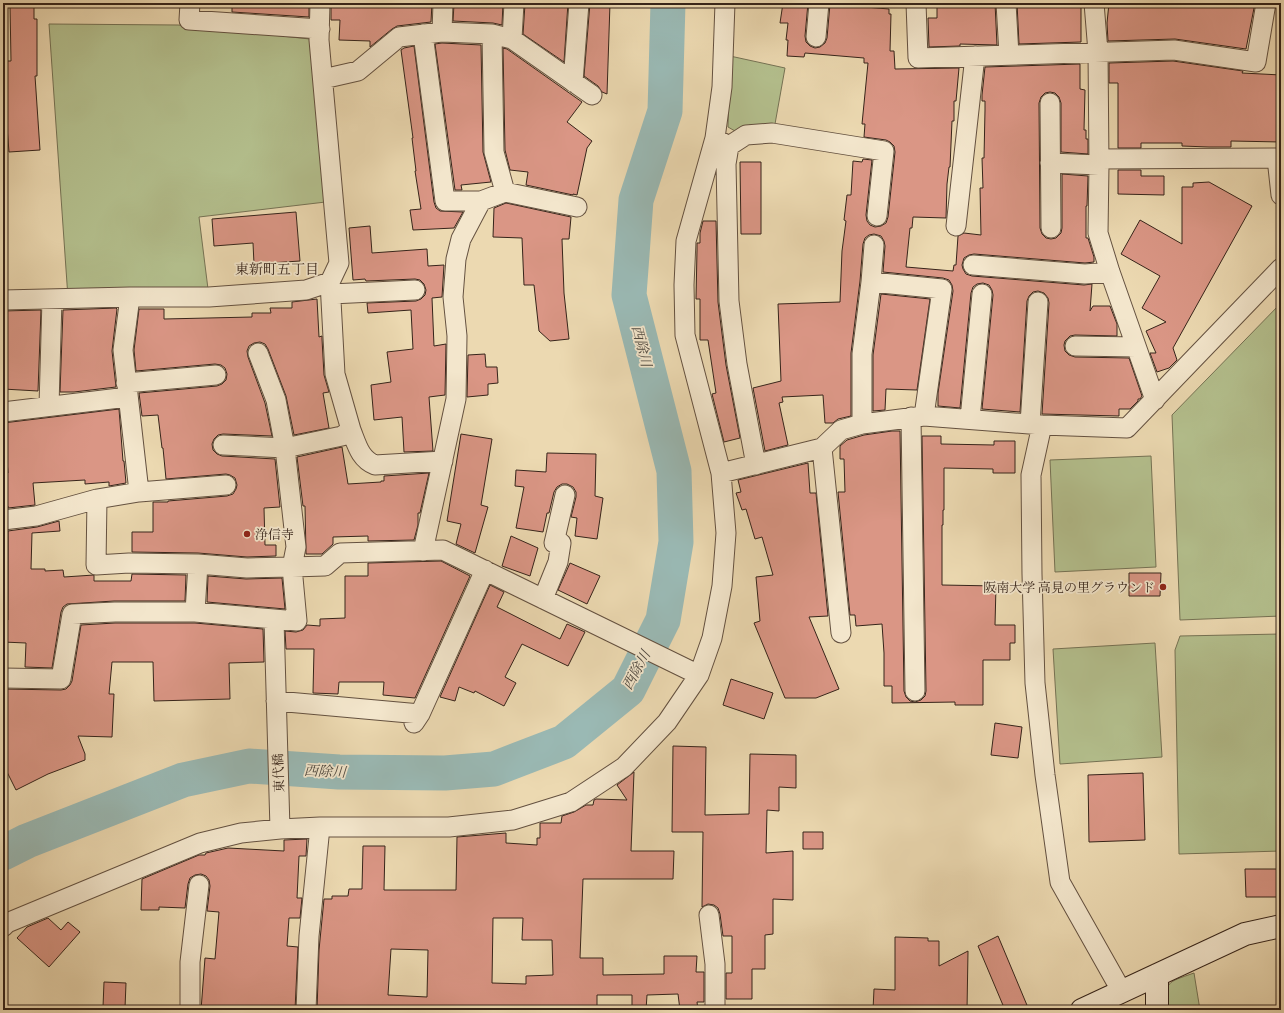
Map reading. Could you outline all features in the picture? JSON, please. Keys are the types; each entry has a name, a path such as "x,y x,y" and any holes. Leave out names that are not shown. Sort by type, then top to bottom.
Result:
{"street":[{"path":"190,3 189,20 320,29"},
{"path":"320,3 319,40 339,263 331,288 335,374 351,430 358,449 367,462 375,466 443,461"},
{"path":"442,32 443,3"},
{"path":"512,39 514,3"},
{"path":"573,82 579,3"},
{"path":"725,3 722,142 726,164 729,301 737,364 756,465"},
{"path":"816,37 819,3"},
{"path":"916,3 918,58 1174,50 1256,62 1266,3"},
{"path":"1006,3 1009,55"},
{"path":"1094,3 1098,52 1098,233 1110,272 1155,400"},
{"path":"323,78 358,71 398,37 442,32 492,34 512,39 592,95"},
{"path":"424,34 445,201 481,201 505,192 577,207"},
{"path":"492,34 494,152 505,192"},
{"path":"956,226 975,56"},
{"path":"1050,103 1050,228"},
{"path":"722,142 746,135 772,133 884,151 878,216"},
{"path":"3,927 7,923 200,843 241,833 280,828 456,826 513,820 571,802 624,766 667,722 699,675 712,638 722,586 726,534 721,473 685,335 684,285 686,241 722,142"},
{"path":"1050,163 1277,158 1281,195"},
{"path":"423,552 456,399 457,336 453,297 456,259 461,239 481,201"},
{"path":"862,424 862,354 874,245"},
{"path":"974,265 1085,274 1110,272"},
{"path":"721,473 822,448 841,430 862,424 918,416 1036,424 1127,428 1281,268"},
{"path":"871,282 942,289 918,416 915,691"},
{"path":"3,300 130,297 216,297 331,288 415,290"},
{"path":"970,419 982,294"},
{"path":"130,297 123,350 139,492"},
{"path":"49,406 52,299"},
{"path":"1038,302 1036,424 1031,475 1032,574 1035,683 1045,775 1060,882 1122,992"},
{"path":"1075,346 1136,347"},
{"path":"3,678 61,680 72,614 116,612 195,612 297,622 292,567 296,547 285,448 276,400 258,353"},
{"path":"3,412 49,406 127,390 216,376"},
{"path":"223,445 285,448 342,436 351,430"},
{"path":"822,448 841,633"},
{"path":"3,520 36,516 97,499 139,492 226,485"},
{"path":"543,598 558,562 561,543 554,543 565,495"},
{"path":"97,499 96,565 129,563 198,564 247,568 325,566 340,553 423,552 443,550 699,675"},
{"path":"195,612 198,564"},
{"path":"276,710 417,718 485,570"},
{"name":"東代橋","path":"274,620 280,828"},
{"path":"306,1010 309,936 320,827"},
{"path":"190,1010 190,962 199,885"},
{"path":"709,914 715,964 715,1010"},
{"path":"1082,1010 1245,934 1281,926"},
{"path":"1157,975 1157,1010"}],"green space":[{"path":"49,24 178,25 319,40 334,201 199,217 209,297 68,298"},
{"path":"730,56 785,68 775,124 750,125 735,131 728,127"},
{"path":"1281,303 1281,616 1180,620 1172,415"},
{"path":"1151,456 1156,567 1055,572 1050,460"},
{"path":"1281,634 1281,851 1179,854 1175,650 1180,636"},
{"path":"1155,643 1162,757 1060,764 1053,649"},
{"path":"1194,973 1200,1010 1166,1010 1166,993 1170,984 1173,981"}],"building":[{"path":"232,3 309,5 309,17 232,12"},
{"path":"333,3 432,3 431,22 397,26 370,47 370,41 339,40 340,20 331,20 331,5 333,5"},
{"path":"455,3 503,3 502,25 493,23 453,21"},
{"path":"555,3 568,3 564,62 523,34 525,4 555,5"},
{"path":"590,3 610,3 607,94 602,92 598,86 584,76"},
{"path":"783,3 808,3 805,36 806,42 815,48 820,47 825,43 827,38 830,4 889,9 889,14 891,14 890,51 894,51 895,69 959,68 956,101 954,101 954,121 952,121 946,218 913,217 912,228 910,228 906,267 953,271 954,265 956,265 958,236 964,233 981,235 980,188 983,188 982,158 984,158 985,110 985,101 982,101 982,95 985,67 1080,64 1080,89 1085,90 1084,130 1086,130 1086,139 1088,139 1088,154 1061,152 1061,103 1059,97 1055,93 1045,93 1041,97 1039,103 1040,228 1042,234 1046,238 1056,238 1061,233 1062,174 1088,176 1086,238 1088,238 1094,257 1094,262 1085,263 974,254 964,258 962,265 966,274 972,276 1084,285 1092,284 1090,311 1093,306 1110,306 1117,324 1117,336 1070,336 1065,341 1065,351 1069,355 1075,357 1129,358 1142,396 1130,409 1119,409 1119,416 1042,414 1049,303 1048,298 1044,293 1038,291 1033,292 1027,301 1020,412 982,409 993,295 989,285 983,283 977,284 973,287 971,293 960,408 938,406 938,393 953,291 952,285 949,280 943,278 883,272 884,241 881,236 874,234 865,238 863,244 851,353 851,416 838,419 833,423 825,423 823,395 782,397 783,402 779,403 788,445 765,451 753,388 781,381 778,304 840,302 842,251 846,221 844,220 847,195 851,195 853,161 862,162 863,159 872,160 866,215 867,221 870,225 875,227 881,226 886,223 888,217 895,152 894,146 886,140 864,137 865,124 862,124 868,63 864,63 864,58 805,53 804,57 787,56 788,40 786,40 788,23 780,23"},
{"path":"937,3 995,3 997,45 960,44 960,46 929,47 928,18 937,18"},
{"path":"1017,3 1081,3 1081,42 1019,44"},
{"path":"1109,3 1255,3 1246,49 1175,39 1108,41 1107,23"},
{"path":"10,5 34,5 34,19 37,19 37,76 35,76 40,150 9,152 4,89 6,89 6,61 11,61"},
{"path":"435,44 481,45 483,152 491,182 461,185 462,190 455,190"},
{"path":"414,46 434,202 436,208 440,211 463,212 454,228 413,230 410,210 421,209 415,171 413,138 401,50"},
{"path":"503,48 507,49 582,102 567,122 592,141 587,148 577,195 526,185 528,172 510,170 505,150"},
{"path":"1173,61 1243,71 1242,73 1281,75 1281,142 1231,141 1231,147 1182,146 1182,143 1141,143 1141,148 1118,148 1118,83 1109,83 1109,63"},
{"path":"740,162 761,162 761,234 741,234"},
{"path":"1118,170 1141,170 1141,176 1164,176 1164,195 1118,194"},
{"path":"1209,182 1252,206 1173,348 1177,360 1169,368 1157,372 1150,353 1156,353 1146,331 1166,322 1142,308 1160,276 1121,254 1140,220 1182,244 1182,187 1193,187 1193,183"},
{"path":"506,203 571,217 569,239 562,239 564,293 569,339 550,341 539,331 534,285 524,285 522,238 493,237 494,208"},
{"path":"296,212 300,261 254,264 253,243 214,246 212,219"},
{"path":"703,221 716,221 718,302 726,365 740,438 724,442 712,394 716,393 708,340 700,340 700,299 696,299 697,243 700,243 700,233"},
{"path":"370,226 372,253 427,249 428,266 444,265 442,297 432,298 434,346 446,344 445,395 429,397 433,451 404,452 402,417 374,420 371,385 391,382 387,352 413,349 411,310 368,313 367,303 416,301 425,295 426,290 424,284 420,280 415,279 366,281 365,279 353,280 349,228"},
{"path":"881,294 930,299 917,390 886,389 885,410 873,411 873,355"},
{"path":"317,299 319,337 322,336 324,375 329,392 323,393 329,428 294,435 286,396 268,349 265,344 260,342 249,346 247,351 265,403 272,436 223,434 218,435 212,444 213,450 222,456 275,459 280,507 264,508 265,545 276,545 276,556 247,557 198,553 132,552 132,532 153,532 153,502 168,502 227,496 233,494 237,485 235,478 226,474 166,479 158,415 142,416 139,393 217,386 226,380 227,374 225,368 221,365 215,364 136,371 134,350 139,309 164,309 164,319 252,317 252,313 271,313 270,308 292,308 292,302"},
{"path":"116,308 112,351 116,387 74,392 60,392 63,310"},
{"path":"41,310 38,391 3,389 3,311"},
{"path":"485,354 486,367 497,367 498,383 488,384 488,395 467,397 468,355"},
{"path":"119,409 126,483 109,486 109,482 85,484 85,480 33,483 35,505 8,508 8,506 3,507 3,474 8,473 3,423"},
{"path":"900,431 904,691 906,697 910,701 915,702 921,700 925,696 926,691 922,436 941,436 941,444 994,445 994,441 1015,441 1015,473 993,473 993,469 944,468 942,585 996,586 995,625 1015,625 1015,643 1010,643 1010,660 983,660 983,705 955,705 955,702 892,703 892,686 884,686 882,624 856,626 855,615 850,615 838,492 845,492 844,459 840,459 840,446 847,440 864,435"},
{"path":"461,434 492,439 481,505 488,507 475,553 456,544 461,524 447,521"},
{"path":"342,447 348,484 381,482 384,481 384,476 429,473 420,513 418,513 418,525 414,540 368,541 368,536 333,537 333,544 322,554 306,554 305,506 303,506 297,457"},
{"path":"547,453 596,454 595,496 603,498 597,539 575,536 577,518 571,517 576,492 573,487 567,484 562,484 557,487 554,492 543,532 516,528 524,487 515,486 516,470 546,472"},
{"path":"808,463 810,493 816,493 828,616 809,617 839,689 816,698 785,698 754,623 760,621 756,577 773,575 762,537 755,539 746,509 742,510 736,493 741,492 738,480"},
{"path":"59,521 60,531 32,533 31,569 45,569 45,571 63,570 64,577 94,575 94,581 131,581 132,574 186,575 185,601 114,601 67,604 63,607 61,612 52,668 25,667 26,643 3,642 3,620 8,620 8,531 37,527"},
{"path":"511,536 538,548 530,576 502,566"},
{"path":"441,561 470,576 415,698 383,695 384,682 339,682 338,694 313,693 314,649 286,649 285,631 296,632 303,630 307,625 320,626 320,619 345,618 345,576 368,576 368,563"},
{"path":"570,563 600,576 587,604 558,590"},
{"path":"1129,573 1161,573 1160,596 1129,596"},
{"path":"208,576 246,579 282,578 285,609 207,602"},
{"path":"490,585 504,592 497,607 560,639 567,624 585,632 568,666 522,644 505,677 516,683 504,706 475,691 474,693 459,687 455,701 440,697"},
{"path":"115,623 195,623 263,629 264,662 229,663 230,699 154,701 153,662 112,662 109,694 114,694 112,737 78,736 85,754 85,760 48,774 16,790 3,764 3,689 66,689 72,681 81,625"},
{"path":"731,679 773,693 764,719 723,705"},
{"path":"995,723 1022,727 1018,758 991,755"},
{"path":"673,746 706,747 705,815 749,814 750,754 796,755 796,788 779,787 779,811 767,810 766,853 793,851 793,900 773,899 773,934 765,935 765,969 752,969 752,999 726,999 726,973 732,973 732,936 723,936 718,908 714,905 708,904 702,907 703,832 672,832"},
{"path":"634,772 631,851 674,851 673,879 583,879 580,958 603,958 603,975 664,974 664,956 697,956 696,972 704,972 704,1002 697,1002 698,1010 680,1010 678,994 647,995 646,1010 632,1010 632,995 597,995 597,1010 317,1010 319,950 324,899 332,899 332,896 348,896 349,889 362,889 363,846 385,846 384,890 456,890 457,837 506,833 506,843 537,845 537,838 540,838 540,823 561,823 562,816 574,812 586,805 593,805 594,800 596,799 627,800 617,785","holes":["493,918 523,918 522,940 552,940 553,975 526,976 526,984 492,983","391,949 428,950 427,997 388,995"]},
{"path":"1143,773 1145,840 1089,842 1088,775"},
{"path":"803,832 823,832 823,849 803,849"},
{"path":"307,839 306,856 299,856 297,898 302,898 300,918 289,918 287,946 298,947 295,1010 201,1010 205,958 215,959 219,912 207,911 210,886 209,880 206,876 201,874 190,878 185,908 159,907 159,910 141,910 142,879 199,855 205,855 206,853 228,848 284,851 284,840"},
{"path":"1245,869 1281,869 1281,897 1246,897"},
{"path":"48,918 61,930 68,922 80,932 49,967 17,938 27,927"},
{"path":"998,936 1029,1010 1005,1010 978,946"},
{"path":"895,937 928,938 928,941 939,941 939,966 968,951 967,1010 873,1010 874,989 895,990"},
{"path":"104,982 126,983 125,1008 103,1007"}],"waterway":[{"name":"西除川","path":"3,853 27,841 183,780 249,766 339,772 445,773 494,769 564,742 628,690 663,620 676,542 674,471 629,295 636,200 665,111 668,3"}],"place":[{"name":"浄信寺","path":"247,534"},
{"name":"阪南大学 高見の里グラウンド","path":"1163,587"}],"district":[{"name":"東新町五丁目","path":"277,269"}]}
